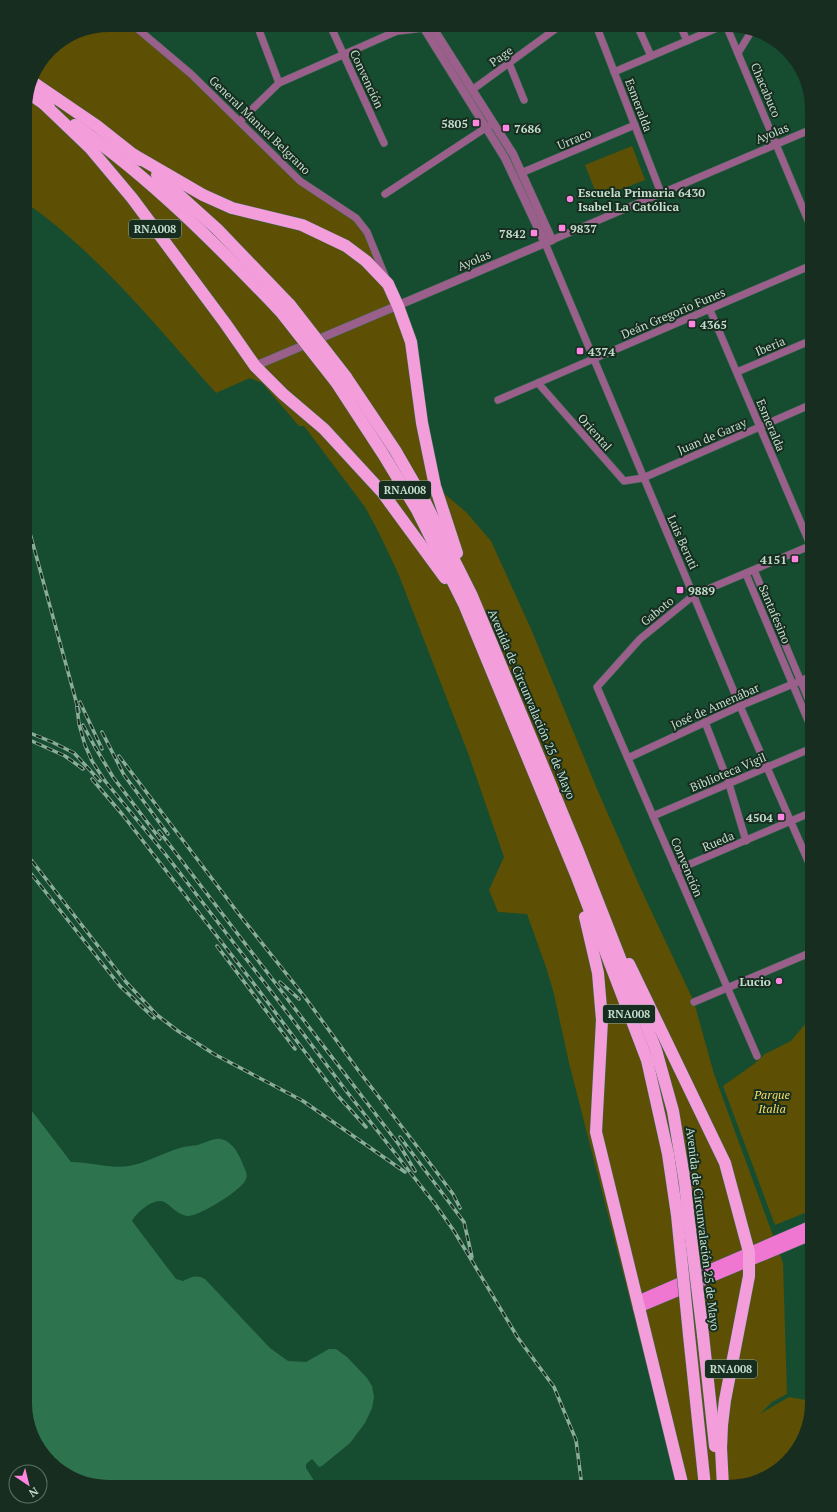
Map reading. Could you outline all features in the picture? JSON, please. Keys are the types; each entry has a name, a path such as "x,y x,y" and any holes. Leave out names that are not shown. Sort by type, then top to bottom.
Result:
{"highway":[{"name":"Avenida de Circunvalación 25 de Mayo","path":"36,84 97,126 134,154 217,229 285,309 341,380 468,600 578,851 656,1050 673,1111 685,1183 683,1214 689,1335 704,1480"},
{"name":"Avenida de Circunvalación 25 de Mayo","path":"33,97 89,135 165,197 285,309"},
{"name":"RNA008","path":"43,103 90,148 132,198 255,366"},
{"path":"134,154 203,195 232,208 302,226 346,246 366,261 388,284 398,306"},
{"name":"RNA008","path":"398,306 411,342 422,423 435,486 468,600"},
{"path":"255,366 283,394 324,429 373,482 468,600"},
{"name":"Avenida de Circunvalación 25 de Mayo","path":"468,600 647,1060 668,1154 672,1181 683,1214 703,1335 712,1412 717,1480"},
{"name":"RNA008","path":"576,877 598,973 602,1020 596,1132 638,1304"},
{"path":"594,893 659,1023 725,1163 749,1257"},
{"name":"RNA008","path":"723,1480 721,1448 722,1425 747,1291 749,1257"},
{"path":"638,1304 681,1480"}],"main road":[{"path":"749,1257 805,1229"},
{"path":"638,1304 749,1257 805,1237"}],"street":[{"name":"General Manuel Belgrano","path":"141,32 191,74 300,181 356,218 367,232 388,284"},
{"path":"260,32 279,83"},
{"name":"Convención","path":"333,32 384,143"},
{"path":"240,122 279,83 395,32"},
{"path":"431,32 472,90 491,125 505,158 548,242"},
{"path":"431,32 491,125 513,154 548,242"},
{"name":"Page","path":"472,90 551,32"},
{"name":"Esmeralda","path":"599,32 662,194"},
{"path":"640,32 651,56"},
{"path":"683,32 687,41"},
{"path":"614,72 708,32"},
{"name":"Chacabuco","path":"728,32 805,213"},
{"path":"738,52 750,35"},
{"path":"509,63 524,100"},
{"path":"385,194 491,125"},
{"name":"Urraco","path":"521,173 635,125"},
{"name":"Ayolas","path":"255,366 805,132"},
{"name":"Luis Beruti","path":"548,242 593,359 740,706 805,854"},
{"name":"Deán Gregorio Funes","path":"498,400 805,268"},
{"name":"Esmeralda","path":"710,310 805,533"},
{"name":"Iberia","path":"737,372 805,343"},
{"name":"Oriental","path":"538,383 624,481 643,478"},
{"name":"Juan de Garay","path":"643,478 805,407"},
{"name":"Gaboto","path":"597,687 640,639 694,595 805,549"},
{"name":"Santafesino","path":"754,570 805,691"},
{"name":"Santafesino","path":"746,574 805,713"},
{"name":"José de Amenábar","path":"628,758 740,706 805,679"},
{"name":"Convención","path":"597,687 756,1056"},
{"path":"705,722 729,784 746,841"},
{"name":"Biblioteca Vigil","path":"653,816 805,751"},
{"name":"Rueda","path":"676,870 805,815"},
{"path":"694,1002 805,955"}],"green space":[{"path":"142,32 300,181 345,210 367,232 398,306 435,486 466,512 491,541 531,629 597,789 640,887 694,1002 714,1074 783,1263 787,1394 772,1402 760,1414 789,1397 805,1400 805,1403 802,1423 797,1437 786,1454 771,1467 743,1479 676,1480 569,1063 554,994 547,970 527,914 498,912 489,890 504,857 468,753 398,573 365,507 304,426 299,426 262,383 250,378 216,393 126,292 78,244 32,207 32,104 36,84 40,75 51,58 58,51 75,40 94,33"},
{"path":"632,146 645,180 598,198 585,165"},
{"name":"Parque Italia","path":"805,1024 805,1213 775,1225 723,1086 754,1064 765,1054 791,1041"}],"shaded area":[{"path":"32,1111 71,1162 115,1167 129,1166 142,1163 180,1148 198,1145 218,1139 226,1141 234,1148 247,1176 242,1185 227,1197 209,1208 187,1216 179,1213 167,1203 157,1201 144,1208 132,1221 176,1279 183,1281 196,1276 205,1279 270,1348 288,1361 306,1362 329,1349 336,1349 347,1357 367,1378 372,1386 374,1397 372,1408 365,1423 350,1443 322,1466 319,1467 312,1459 306,1464 306,1468 314,1480 104,1480 94,1479 75,1472 58,1461 48,1450 36,1428 32,1408"}],"railway":[{"path":"32,541 79,712"},
{"path":"80,702 102,749"},
{"path":"77,707 79,724 85,745 92,761 105,781 166,855 347,1092 435,1204 454,1231 518,1338 554,1387 576,1440 581,1480"},
{"path":"83,725 113,777 160,839"},
{"path":"102,732 124,775 168,834"},
{"path":"32,734 74,753 100,781"},
{"path":"32,741 65,756 83,769"},
{"path":"119,756 238,913 304,996 358,1070 453,1194 460,1208"},
{"path":"92,779 122,814 251,980 338,1096 366,1127"},
{"path":"159,831 400,1146 415,1171"},
{"path":"32,861 126,982 157,1015 178,1031 214,1054 303,1101 405,1172"},
{"path":"32,875 120,986 154,1018"},
{"path":"217,946 295,1049"},
{"path":"280,982 299,999"},
{"path":"400,1137 464,1222 472,1257"}],"place":[{"name":"5805","path":"476,123"},
{"name":"7686","path":"506,128"},
{"name":"Escuela Primaria 6430 Isabel La Católica","path":"570,199"},
{"name":"9837","path":"562,228"},
{"name":"7842","path":"534,233"},
{"name":"4365","path":"692,324"},
{"name":"4374","path":"580,351"},
{"name":"4151","path":"795,559"},
{"name":"9889","path":"680,590"},
{"name":"4504","path":"781,817"},
{"name":"Lucio","path":"779,981"}]}
